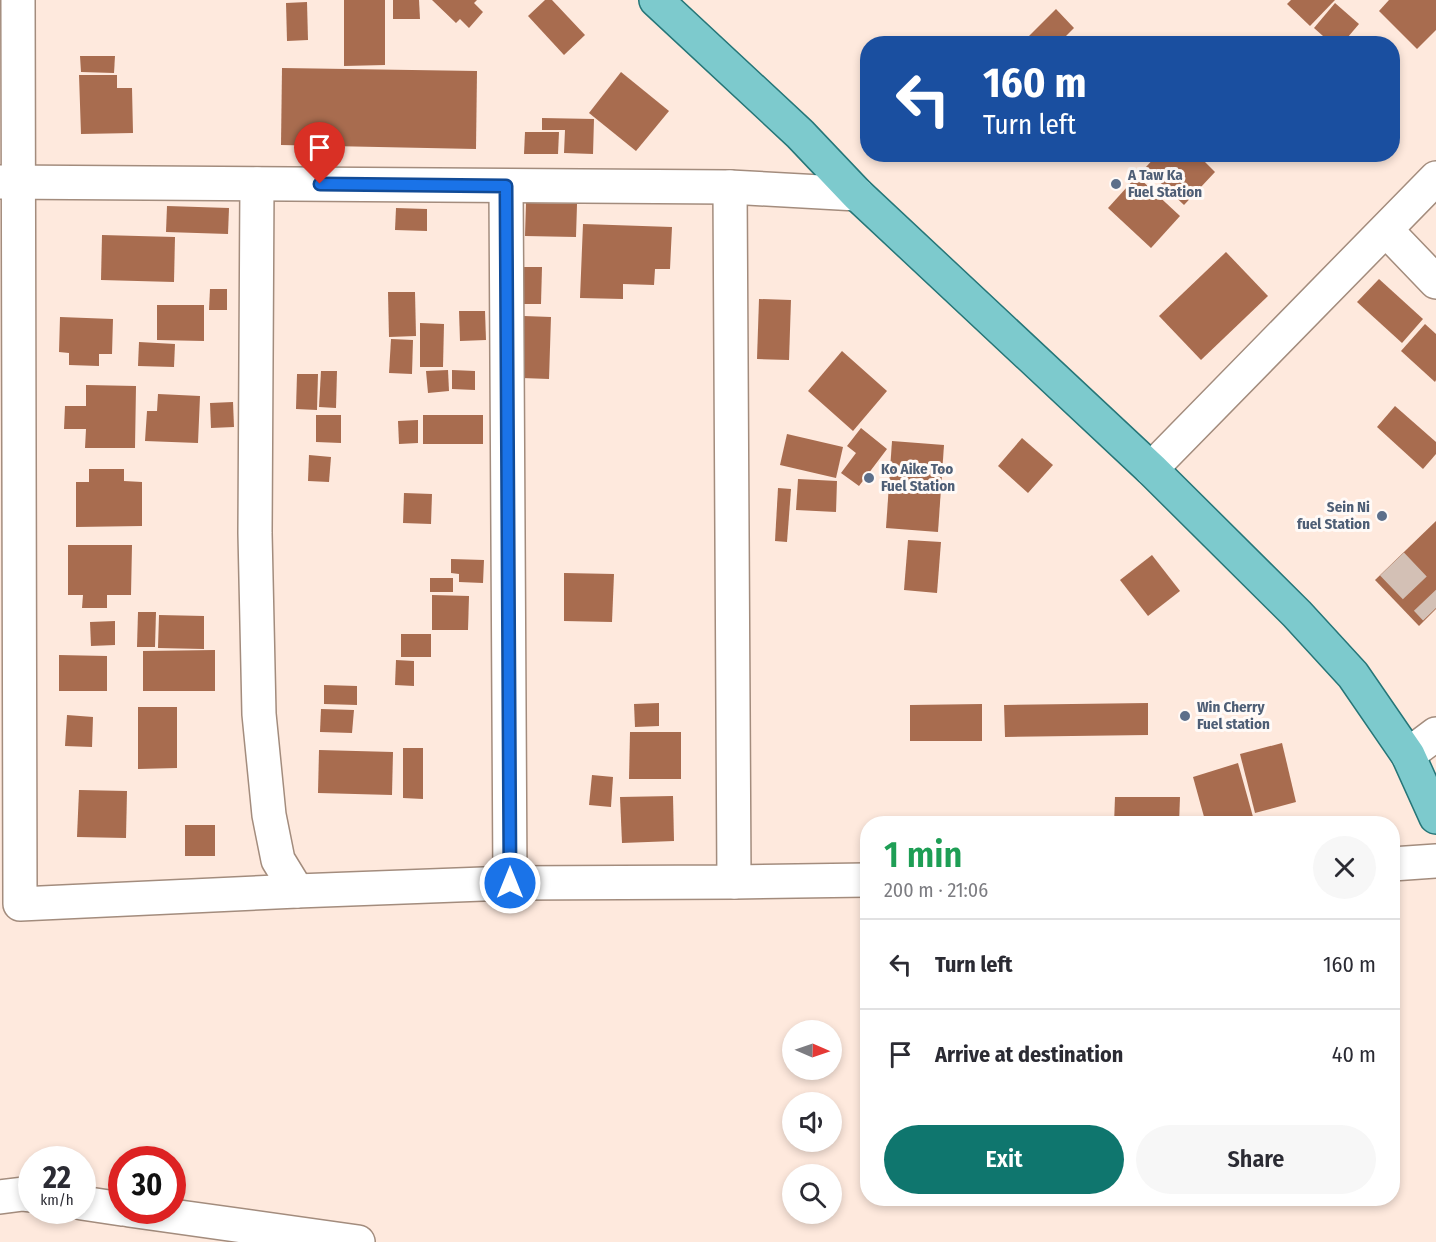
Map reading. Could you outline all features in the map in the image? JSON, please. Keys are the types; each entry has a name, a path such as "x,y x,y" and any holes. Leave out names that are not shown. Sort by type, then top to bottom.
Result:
{"main road":[{"path":"656,0 800,134 857,194 1150,469 1297,614 1353,675 1408,755 1436,818"}],"street":[{"path":"18,0 10,182 10,904 510,883 860,880"},
{"path":"1150,469 1436,178"},
{"path":"10,182 730,187 857,194"},
{"path":"257,184 255,532 259,714 269,816 278,860 297,891"},
{"path":"506,186 510,883"},
{"path":"730,187 734,882"},
{"path":"1386,230 1436,282"},
{"path":"1408,755 1436,734"},
{"path":"1400,863 1436,861"},
{"path":"0,1197 18,1195"},
{"path":"186,1219 358,1242"},
{"path":"166,1242 191,1220"}],"building":[{"path":"344,0 385,0 385,65 344,66"},
{"path":"393,0 419,0 420,19 393,19"},
{"path":"432,0 477,0 474,3 483,12 469,28 460,19 456,23"},
{"path":"545,0 552,0 585,35 564,55 528,16"},
{"path":"1291,0 1335,0 1310,26 1287,4"},
{"path":"1389,0 1436,0 1436,30 1417,49 1379,11"},
{"path":"307,2 308,40 287,41 286,3"},
{"path":"1335,3 1359,24 1349,36 1323,36 1314,28"},
{"path":"1056,9 1074,28 1066,36 1029,36"},
{"path":"80,56 115,56 114,73 81,72"},
{"path":"282,68 477,71 476,149 281,145"},
{"path":"621,72 669,111 636,151 589,113"},
{"path":"79,75 117,75 117,88 132,88 133,133 81,134"},
{"path":"542,118 594,119 593,154 564,153 565,130 542,130"},
{"path":"525,132 559,132 558,154 524,154"},
{"path":"1151,162 1205,162 1215,172 1184,205 1145,168"},
{"path":"1137,176 1180,216 1151,248 1108,208"},
{"path":"526,203 577,204 576,237 525,236"},
{"path":"167,206 229,208 228,234 166,232"},
{"path":"396,208 427,209 427,231 395,230"},
{"path":"583,224 672,227 670,269 655,269 654,285 623,284 623,299 580,298"},
{"path":"102,235 175,237 174,282 101,280"},
{"path":"1226,252 1268,296 1201,360 1159,316"},
{"path":"519,267 542,267 541,304 518,304"},
{"path":"1379,279 1423,319 1402,343 1357,302"},
{"path":"210,289 227,289 227,310 209,310"},
{"path":"388,292 415,292 416,336 389,337"},
{"path":"759,299 791,300 789,360 757,359"},
{"path":"157,305 204,305 204,341 157,340"},
{"path":"459,311 485,311 486,340 460,341"},
{"path":"524,316 551,317 549,379 522,378"},
{"path":"60,317 113,319 112,354 99,354 99,366 69,365 69,353 59,352"},
{"path":"420,323 444,324 443,367 420,367"},
{"path":"1425,324 1436,334 1435,382 1401,351"},
{"path":"391,339 413,340 412,374 389,373"},
{"path":"139,342 175,344 174,367 138,366"},
{"path":"842,351 887,391 853,431 808,391"},
{"path":"448,370 449,391 428,393 426,371"},
{"path":"452,370 475,371 475,390 452,389"},
{"path":"321,371 337,371 336,408 319,407"},
{"path":"297,374 318,374 317,410 296,409"},
{"path":"86,385 136,386 135,448 85,448 86,429 64,429 65,406 86,406"},
{"path":"158,394 200,396 198,443 145,441 147,411 157,411"},
{"path":"233,402 234,427 211,428 210,403"},
{"path":"1395,406 1436,442 1436,454 1423,469 1377,427"},
{"path":"316,415 341,415 341,443 316,442"},
{"path":"423,415 483,415 483,444 423,444"},
{"path":"418,420 418,443 399,444 398,421"},
{"path":"861,428 887,449 859,486 841,473 856,453 847,446"},
{"path":"787,434 843,447 836,478 780,465"},
{"path":"1022,438 1053,465 1028,493 998,466"},
{"path":"892,441 944,445 938,532 886,528"},
{"path":"309,455 331,457 329,482 308,481"},
{"path":"89,469 124,469 124,481 142,482 142,526 76,527 76,482 89,482"},
{"path":"798,479 837,481 836,512 796,510"},
{"path":"778,488 791,489 787,542 775,541"},
{"path":"404,493 432,494 431,524 403,523"},
{"path":"1436,521 1436,609 1419,626 1375,580"},
{"path":"908,540 941,542 937,593 904,590"},
{"path":"68,545 132,545 131,595 107,595 107,608 82,608 83,595 68,595"},
{"path":"1152,555 1180,591 1148,616 1120,580"},
{"path":"451,559 484,560 483,583 459,582 459,574 451,573"},
{"path":"564,573 614,574 612,622 564,621"},
{"path":"430,578 453,578 453,592 430,592"},
{"path":"432,595 469,596 468,630 432,630"},
{"path":"138,612 156,612 155,647 137,647"},
{"path":"159,615 204,616 204,649 158,648"},
{"path":"115,621 115,645 91,646 90,622"},
{"path":"401,634 431,634 431,657 401,657"},
{"path":"215,650 215,691 143,691 143,651"},
{"path":"59,655 107,656 107,691 59,691"},
{"path":"396,660 414,661 414,686 395,685"},
{"path":"324,685 357,686 357,705 324,704"},
{"path":"659,703 659,726 635,727 634,704"},
{"path":"1148,703 1148,735 1005,737 1004,705"},
{"path":"982,704 982,741 910,741 910,705"},
{"path":"138,707 177,707 177,768 138,769"},
{"path":"321,709 354,710 352,733 320,732"},
{"path":"67,715 93,717 92,747 65,746"},
{"path":"630,732 681,732 681,779 629,779"},
{"path":"1282,743 1296,802 1255,813 1240,754"},
{"path":"403,748 423,748 423,799 403,798"},
{"path":"319,750 393,752 392,795 318,793"},
{"path":"1238,763 1253,816 1204,816 1193,777"},
{"path":"592,775 613,777 611,807 589,805"},
{"path":"79,790 127,791 126,838 77,837"},
{"path":"673,796 674,841 622,843 620,797"},
{"path":"1115,797 1180,797 1179,816 1114,816"},
{"path":"185,825 215,825 215,856 185,856"}],"tunnel":[{"path":"1392,564 1435,609"}],"place":[{"name":"A Taw Ka Fuel Station","path":"1116,184"},
{"name":"Ko Aike Too Fuel Station","path":"869,478"},
{"name":"Sein Ni fuel Station","path":"1382,516"},
{"name":"Win Cherry Fuel station","path":"1185,716"}],"route":[{"path":"320,184 506,186 510,883"}]}
